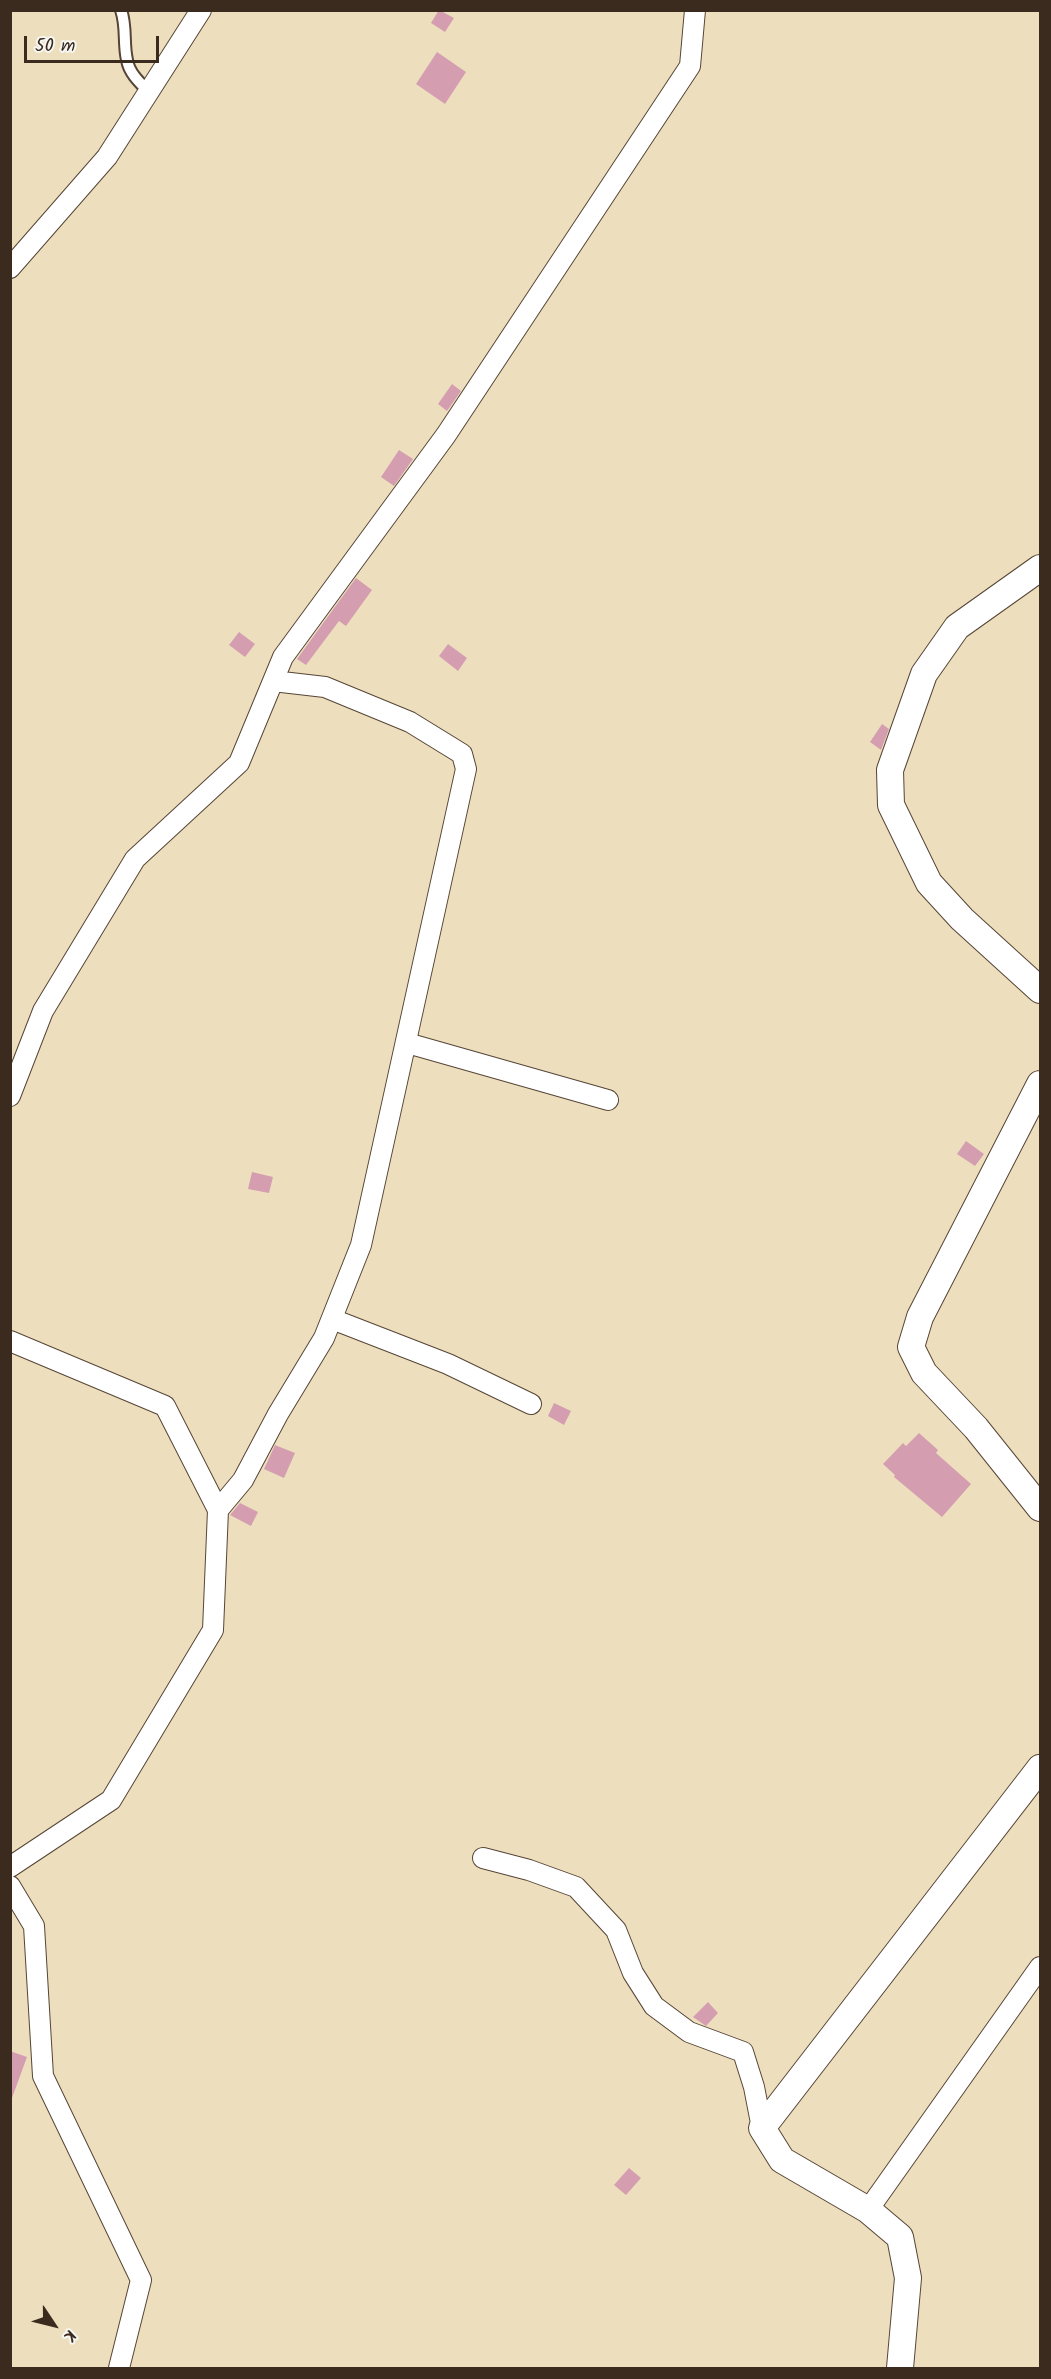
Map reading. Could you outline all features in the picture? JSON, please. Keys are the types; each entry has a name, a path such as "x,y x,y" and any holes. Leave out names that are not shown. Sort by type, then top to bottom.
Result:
{"street":[{"path":"10,268 107,157 201,10"},
{"path":"10,1096 43,1011 135,859 239,763 283,657 446,435 690,66 695,10"},
{"path":"1041,568 957,627 924,674 890,770 891,805 929,883 962,919 1041,990"},
{"path":"218,1510 243,1480 278,1413 324,1338 361,1245 466,768 462,754 410,722 325,687 273,681"},
{"path":"407,1043 608,1100"},
{"path":"1041,1084 926,1306 911,1347 924,1373 976,1428 1041,1508"},
{"path":"332,1319 448,1364 531,1404"},
{"path":"10,1341 165,1406 218,1510 213,1630 111,1800 10,1867"},
{"path":"762,2128 1041,1768"},
{"path":"483,1858 529,1870 576,1887 616,1930 633,1973 654,2006 689,2032 742,2052 754,2087 762,2128 782,2160 868,2210 900,2237 908,2278 900,2368"},
{"path":"10,1886 34,1926 43,2076 141,2280 118,2368"},
{"path":"868,2210 1041,1967"}],"lane":[{"path":"122,10 126,25 127,60 135,77 149,92"}],"building":[{"path":"439,10 454,18 445,32 431,23"},
{"path":"437,52 466,72 445,104 416,84"},
{"path":"452,384 461,391 447,411 438,404"},
{"path":"399,450 413,459 394,486 381,477"},
{"path":"356,578 372,590 346,626 339,621 306,665 297,659"},
{"path":"239,632 255,644 245,657 229,645"},
{"path":"448,644 467,658 458,671 439,656"},
{"path":"882,724 889,729 881,750 870,742"},
{"path":"966,1141 984,1154 975,1166 957,1154"},
{"path":"252,1172 273,1177 269,1193 248,1189"},
{"path":"554,1403 571,1411 564,1425 548,1416"},
{"path":"919,1433 938,1450 936,1453 971,1484 942,1517 894,1477 895,1475 883,1464 903,1443 906,1446"},
{"path":"275,1445 295,1453 284,1478 264,1469"},
{"path":"240,1503 258,1512 251,1526 230,1515"},
{"path":"708,2002 718,2013 706,2026 693,2017"},
{"path":"10,2051 27,2057 12,2098 10,2098"},
{"path":"629,2168 641,2178 626,2195 614,2185"}]}
